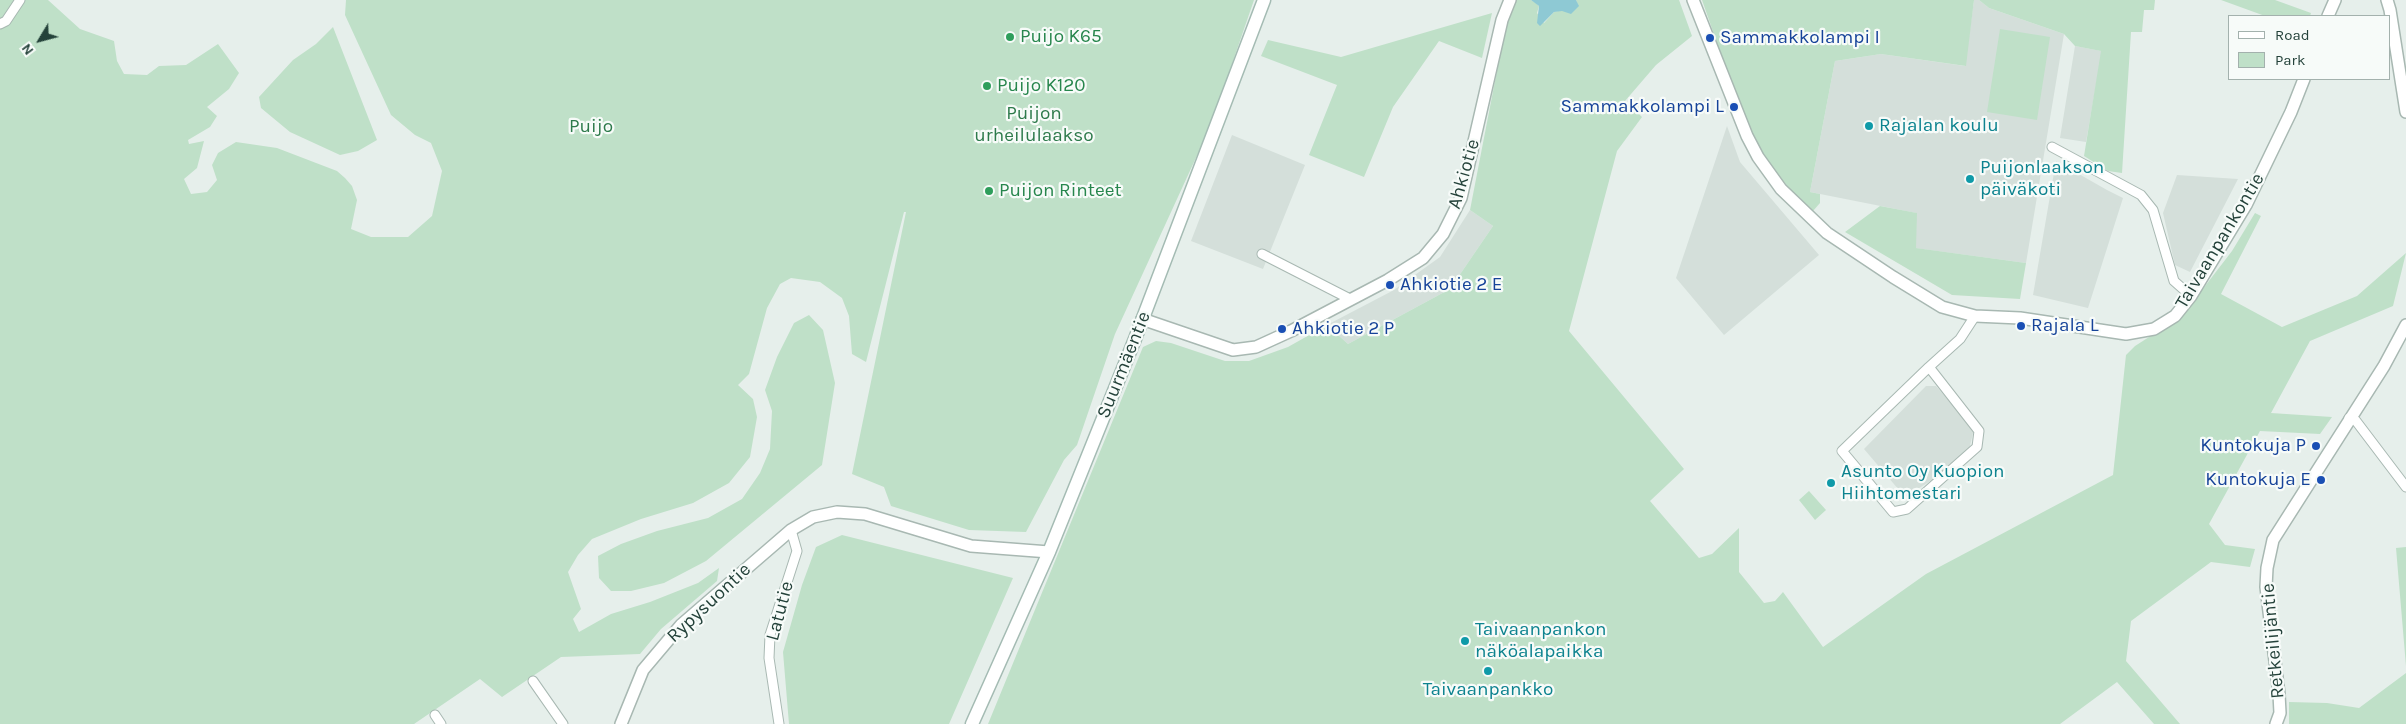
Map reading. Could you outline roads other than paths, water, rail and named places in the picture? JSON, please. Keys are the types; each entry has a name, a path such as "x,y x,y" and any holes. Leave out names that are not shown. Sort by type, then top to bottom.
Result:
{"main road":[{"name":"Suurmäentie","path":"972,724 1049,552 1142,319 1264,0"}],"street":[{"path":"0,24 6,20 20,0"},
{"name":"Ahkiotie","path":"1142,319 1233,350 1256,347 1291,332 1388,280 1423,258 1443,234 1461,198 1502,20 1510,0"},
{"name":"Taivaanpankontie","path":"1693,0 1747,136 1758,157 1781,189 1826,232 1893,277 1942,307 1975,316 2020,318 2126,334 2154,329 2175,316 2192,296 2246,205 2291,112 2304,80"},
{"path":"2328,15 2335,0"},
{"path":"2387,0 2391,15"},
{"path":"2391,16 2406,112"},
{"path":"2052,146 2140,194 2153,210 2174,281 2192,296"},
{"path":"1262,254 1350,299"},
{"path":"1928,367 1979,431 1977,447 1907,508 1900,512 1893,512 1842,451 1928,367 1960,339 1975,316"},
{"name":"Retkeilijäntie","path":"2276,724 2280,713 2279,694 2266,587 2269,553 2273,540 2384,366 2406,326"},
{"path":"2350,418 2356,421 2406,487"},
{"name":"Rypysuontie","path":"621,724 643,670 681,626 791,530 813,517 830,513 865,514 971,546 1049,552"},
{"name":"Latutie","path":"780,724 769,658 770,635 797,551 791,530"},
{"path":"533,681 563,724"},
{"path":"435,715 441,724"}],"water":[{"path":"1531,0 1576,0 1579,6 1571,14 1562,11 1554,12 1540,26 1537,23 1539,6"}],"place":[{"name":"Puijo K65","path":"1010,37"},
{"name":"Sammakkolampi I","path":"1710,38"},
{"name":"Puijo K120","path":"987,86"},
{"name":"Sammakkolampi L","path":"1734,107"},
{"name":"Rajalan koulu","path":"1869,126"},
{"name":"Puijonlaakson päiväkoti","path":"1970,179"},
{"name":"Puijon Rinteet","path":"989,191"},
{"name":"Ahkiotie 2 E","path":"1390,285"},
{"name":"Rajala L","path":"2021,326"},
{"name":"Ahkiotie 2 P","path":"1282,329"},
{"name":"Kuntokuja P","path":"2316,446"},
{"name":"Kuntokuja E","path":"2321,480"},
{"name":"Asunto Oy Kuopion Hiihtomestari","path":"1831,483"},
{"name":"Taivaanpankon näköalapaikka","path":"1465,641"},
{"name":"Taivaanpankko","path":"1488,671"}],"park label":[{"name":"Puijon urheilulaakso","path":"1034,125"},
{"name":"Puijo","path":"591,127"}]}
